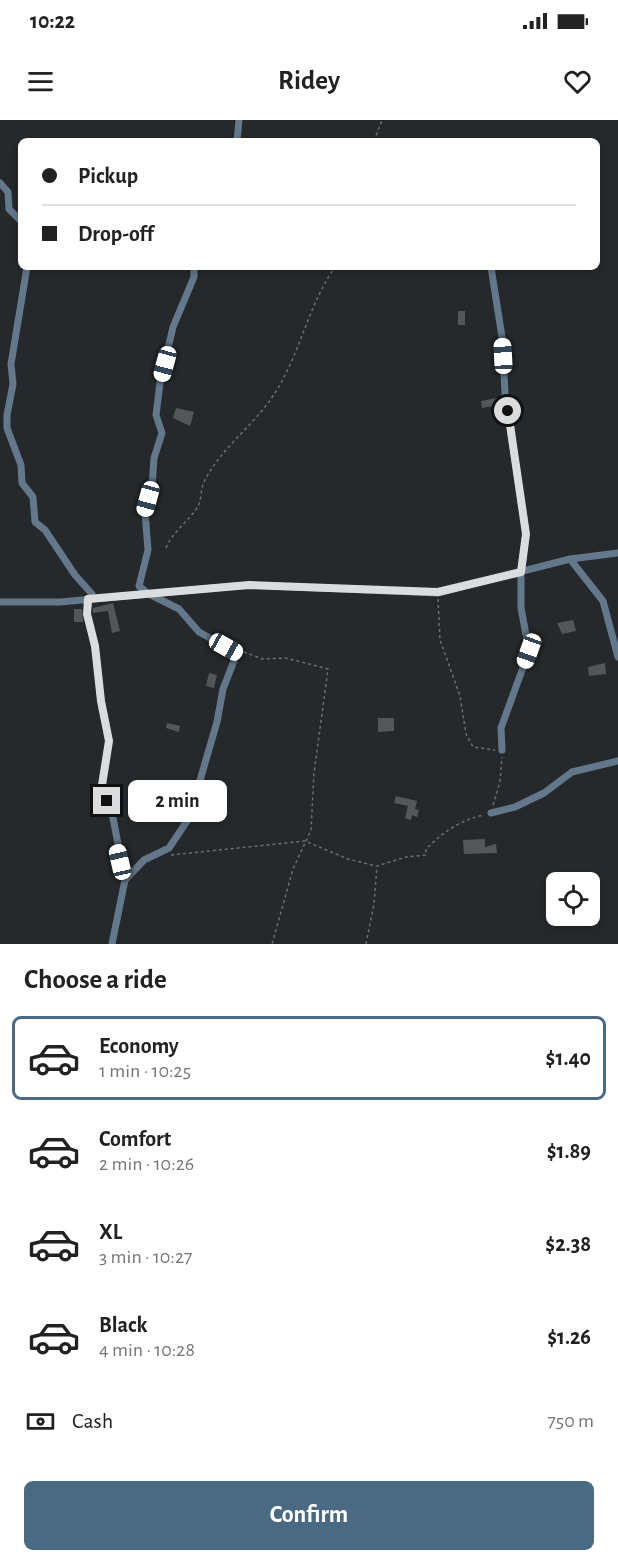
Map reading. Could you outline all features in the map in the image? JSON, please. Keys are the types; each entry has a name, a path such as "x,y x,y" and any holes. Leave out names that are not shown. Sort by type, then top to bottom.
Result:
{"street":[{"path":"237,138 239,120"},
{"path":"0,183 8,192 9,209 18,218"},
{"path":"27,270 11,364 13,384 7,428 21,465 22,483 33,497 35,522 45,530 75,575 92,594 88,599 87,614 95,646 101,701 109,741 102,785 112,818 124,880 112,944"},
{"path":"124,880 144,860 169,849 189,818 208,756 224,689 237,653 199,632 179,609 147,593 139,586 148,550 145,512 152,486 154,458 162,433 156,415 160,383 173,327 194,277 194,270"},
{"path":"491,270 502,338 505,393 526,534 521,572 521,608 529,651 501,728 502,750"},
{"path":"0,602 60,602 249,585 438,592 570,559 618,553"},
{"path":"570,559 603,601 618,657"},
{"path":"492,813 515,807 544,793 572,772 618,761"}],"path":[{"path":"375,138 382,120"},
{"path":"166,548 171,537 199,507 204,483 224,452 268,403 307,330 323,285 333,270"},
{"path":"170,855 305,841 348,859 377,867 406,857 426,855 426,849 443,833 466,819 492,813 500,782 502,750 473,747 466,734 460,696 440,640 438,592"},
{"path":"237,653 248,652 263,659 286,658 328,669 314,773 311,830 293,869 272,944"},
{"path":"366,944 374,904 377,867"}],"building":[{"path":"458,311 465,311 465,325 458,325"},
{"path":"497,398 499,405 482,408 481,401"},
{"path":"176,408 194,412 190,426 173,418"},
{"path":"113,603 120,631 112,633 108,611 93,613 93,608"},
{"path":"74,609 82,609 83,622 74,622"},
{"path":"573,620 576,631 562,634 557,623"},
{"path":"605,663 606,674 589,676 588,667"},
{"path":"209,673 217,675 214,688 206,686"},
{"path":"378,718 394,718 394,731 378,732"},
{"path":"167,723 180,726 179,732 166,728"},
{"path":"396,796 417,801 415,809 419,810 417,817 412,815 411,820 405,818 408,806 394,803"},
{"path":"485,839 485,847 496,844 497,853 464,854 463,840"}],"route":[{"path":"107,801 102,785 109,741 97,674 95,646 87,614 88,599 249,585 438,592 521,572 526,534 508,411"}]}
